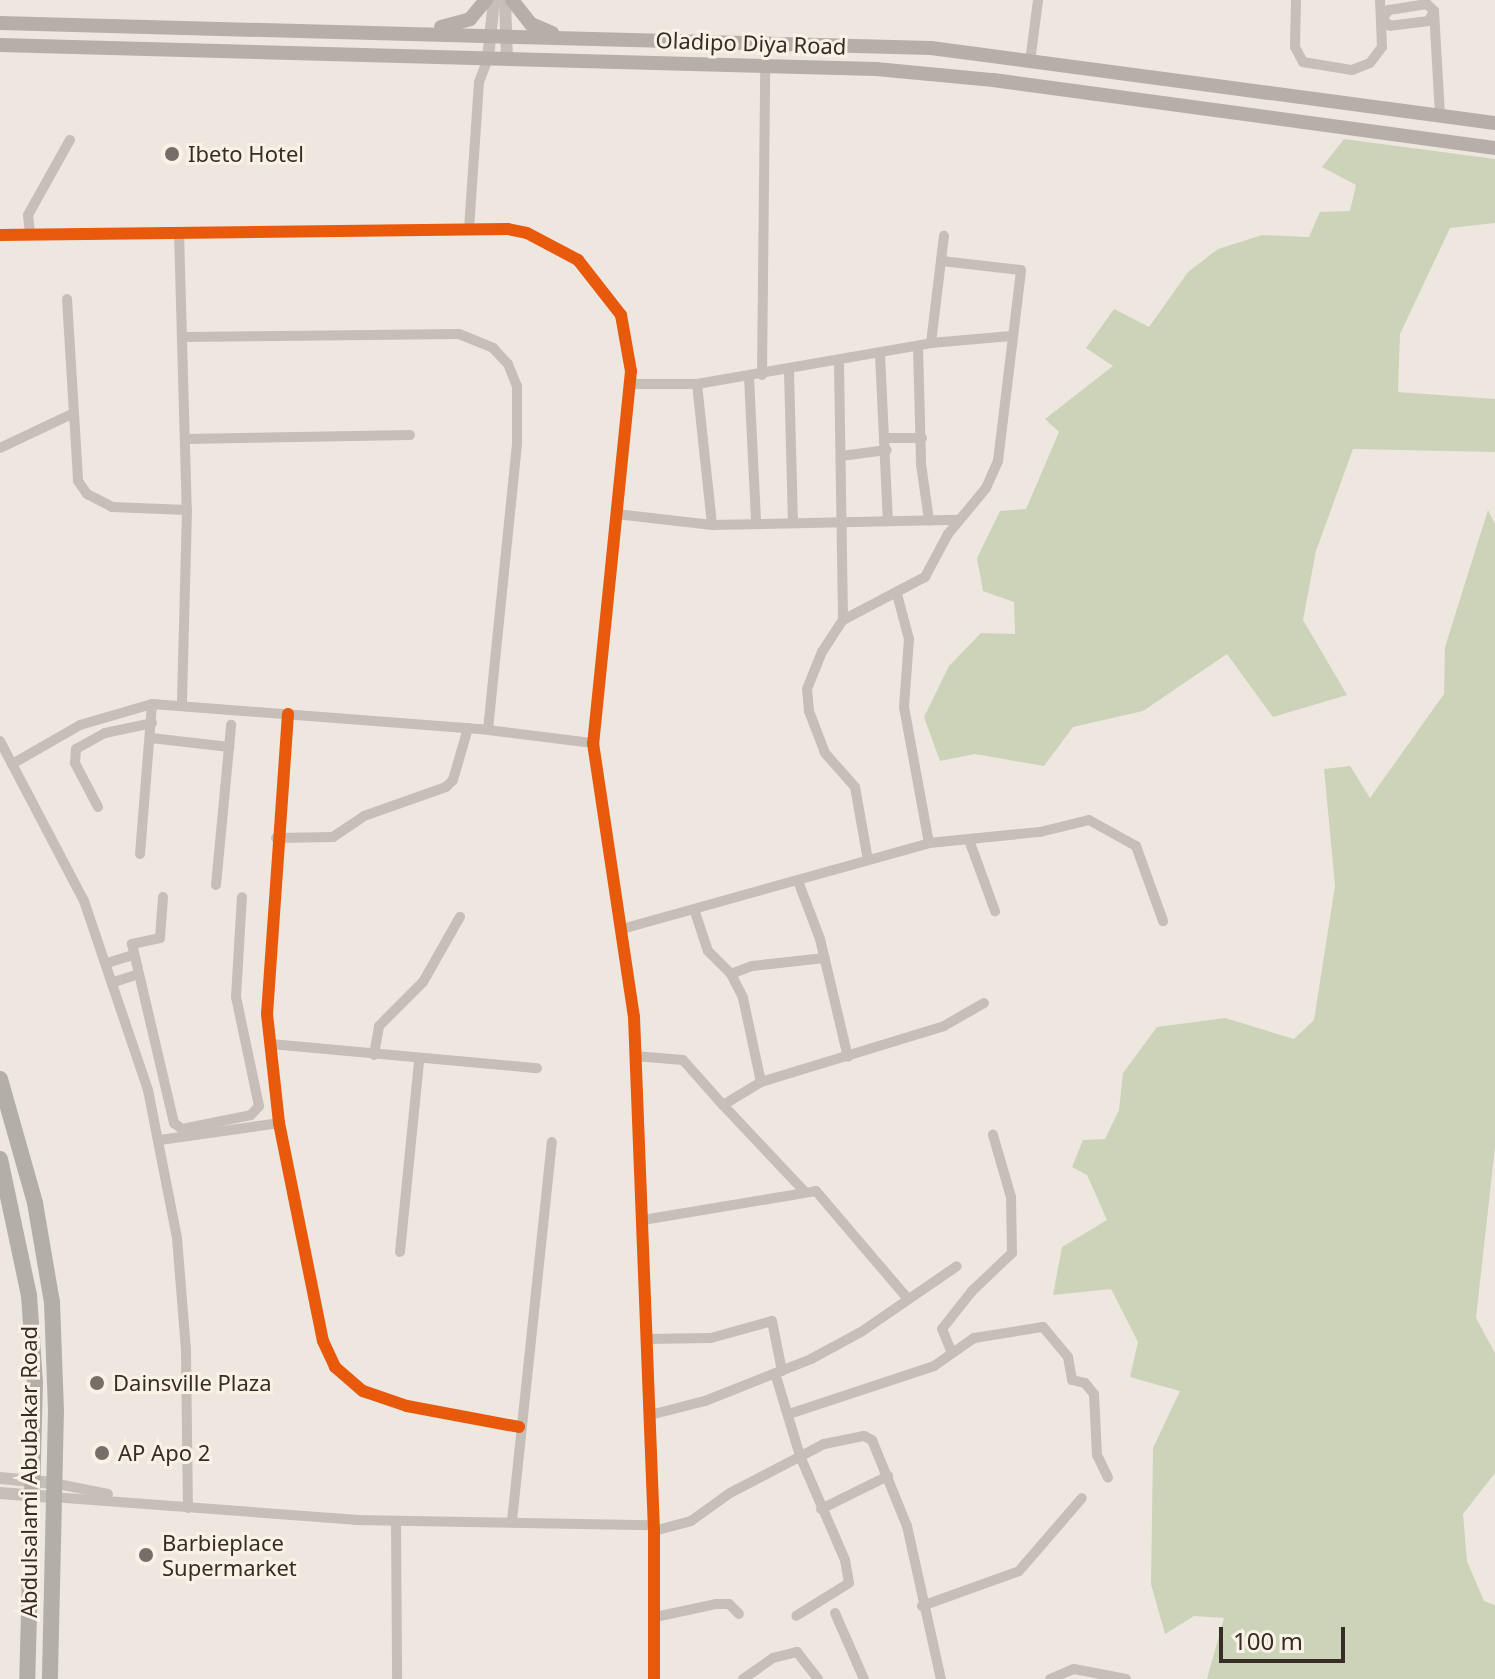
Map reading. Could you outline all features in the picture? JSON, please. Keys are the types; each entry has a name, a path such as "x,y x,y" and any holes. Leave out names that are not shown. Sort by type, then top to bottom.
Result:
{"main road":[{"path":"406,33 458,24 477,13 486,0"},
{"path":"512,0 539,28 588,40"},
{"name":"Oladipo Diya Road","path":"0,23 492,34 588,40 840,43 931,48 1495,123"},
{"name":"Oladipo Diya Road","path":"0,45 765,65 993,80 1495,148"},
{"name":"Abdulsalami Abubakar Road","path":"0,1079 35,1203 52,1302 56,1410 50,1679"},
{"name":"Abdulsalami Abubakar Road","path":"0,1159 29,1295 35,1383 27,1679"}],"street":[{"path":"469,229 479,82 488,58 494,0"},
{"path":"505,0 507,59"},
{"path":"1030,62 1038,0"},
{"path":"1296,0 1295,47 1308,66 1352,70 1370,63 1382,47 1380,0"},
{"path":"1382,18 1389,10 1427,4 1434,11 1440,116"},
{"path":"1382,18 1390,26 1429,21 1434,11"},
{"path":"762,375 765,65"},
{"path":"30,234 28,215 70,140"},
{"path":"0,235 469,229 527,233 561,248 594,274 625,326 630,384 593,743 622,929 635,1056 650,1415 654,1679"},
{"path":"179,232 187,510 182,703"},
{"path":"931,343 944,236"},
{"path":"868,860 855,787 830,763 808,702 807,689 822,652 843,620 925,577 959,520 986,488 998,461 1021,270 942,261"},
{"path":"67,299 75,470 87,494 132,511 187,510"},
{"path":"183,337 459,334 493,348 508,364 517,386 517,444 488,730"},
{"path":"630,384 697,384 839,363 931,343 1011,336"},
{"path":"918,346 929,520"},
{"path":"880,354 887,444 888,521"},
{"path":"839,363 843,620"},
{"path":"789,371 793,522"},
{"path":"749,377 756,522"},
{"path":"697,384 712,525"},
{"path":"0,448 72,414"},
{"path":"185,439 410,435"},
{"path":"841,456 922,438"},
{"path":"616,514 712,525 959,520"},
{"path":"897,594 909,639 904,707 929,843"},
{"path":"12,764 80,725 152,704 182,703 468,728 593,743"},
{"path":"140,854 152,704"},
{"path":"288,714 268,954 271,1044 279,1123 312,1306 335,1367 363,1391 407,1406 519,1427"},
{"path":"98,807 75,763 76,749 105,733 152,723"},
{"path":"216,885 231,725"},
{"path":"276,838 333,837 364,816 446,787 453,780 468,728"},
{"path":"151,738 229,747"},
{"path":"0,741 84,901 114,982 160,1140 177,1238 186,1350 188,1508"},
{"path":"622,929 695,912 929,843 969,840 1092,820 1136,846 1163,921"},
{"path":"969,840 995,911"},
{"path":"798,881 825,958 848,1057"},
{"path":"163,897 160,938 132,944 177,1127 257,1111 236,997 242,897"},
{"path":"695,912 708,951 731,974 745,1006 761,1082"},
{"path":"374,1055 379,1026 423,982 460,917"},
{"path":"107,963 134,955"},
{"path":"731,974 752,966 825,958"},
{"path":"114,982 139,974"},
{"path":"723,1105 761,1082 944,1026 984,1003"},
{"path":"271,1044 419,1060 537,1068"},
{"path":"635,1056 679,1058 803,1190"},
{"path":"400,1252 419,1060"},
{"path":"160,1140 279,1123"},
{"path":"789,1414 951,1359 951,1351 940,1332 972,1291 1012,1253 1011,1197 993,1135"},
{"path":"512,1521 519,1427 552,1142"},
{"path":"643,1220 803,1190 818,1192 907,1298"},
{"path":"650,1415 695,1404 779,1372 861,1332 957,1266"},
{"path":"646,1339 711,1338 772,1321 779,1372 800,1456 845,1560 849,1583 796,1616"},
{"path":"951,1351 974,1338 1046,1328 1070,1361 1072,1380 1085,1383 1094,1394 1097,1455 1108,1478"},
{"path":"0,1493 52,1490 188,1508 396,1521 512,1521 653,1528 691,1521 800,1456 840,1439 864,1436 872,1440 907,1526 922,1606 941,1679"},
{"path":"821,1509 888,1476"},
{"path":"0,1478 32,1489"},
{"path":"922,1606 1019,1571 1082,1498"},
{"path":"396,1521 397,1679"},
{"path":"655,1617 716,1604 729,1604 739,1614"},
{"path":"835,1613 864,1679"},
{"path":"743,1679 773,1658 797,1652 818,1679"},
{"path":"1050,1679 1074,1669 1126,1679"}],"green space":[{"path":"1344,139 1495,159 1495,223 1450,228 1400,334 1398,392 1495,399 1495,452 1353,449 1316,551 1303,620 1347,695 1273,717 1227,654 1143,711 1073,727 1044,766 975,754 940,761 924,717 949,666 981,633 1015,634 1014,602 983,591 977,558 1000,511 1026,509 1059,432 1045,419 1113,366 1086,348 1114,309 1149,327 1188,272 1218,249 1262,235 1309,237 1320,212 1350,211 1356,185 1322,167"},
{"path":"1488,510 1495,524 1495,1147 1476,1318 1495,1353 1495,1473 1463,1514 1467,1561 1484,1601 1495,1605 1495,1679 1207,1679 1224,1618 1194,1616 1165,1634 1151,1584 1153,1448 1180,1391 1130,1377 1138,1342 1111,1289 1053,1295 1062,1247 1107,1220 1087,1175 1072,1167 1083,1140 1105,1139 1119,1110 1123,1073 1157,1027 1225,1018 1294,1039 1314,1020 1335,886 1324,769 1350,766 1370,798 1444,694 1445,647"}],"cycle path":[{"path":"0,235 508,229 527,233 578,260 621,315 631,371 593,743 634,1017 654,1531 654,1679"},
{"path":"288,714 267,1014 279,1123 323,1341 335,1367 363,1391 407,1406 519,1427"}],"place":[{"name":"Ibeto Hotel","path":"172,154"},
{"name":"Dainsville Plaza","path":"97,1383"},
{"name":"AP Apo 2","path":"102,1453"},
{"name":"Barbieplace Supermarket","path":"146,1555"}]}
